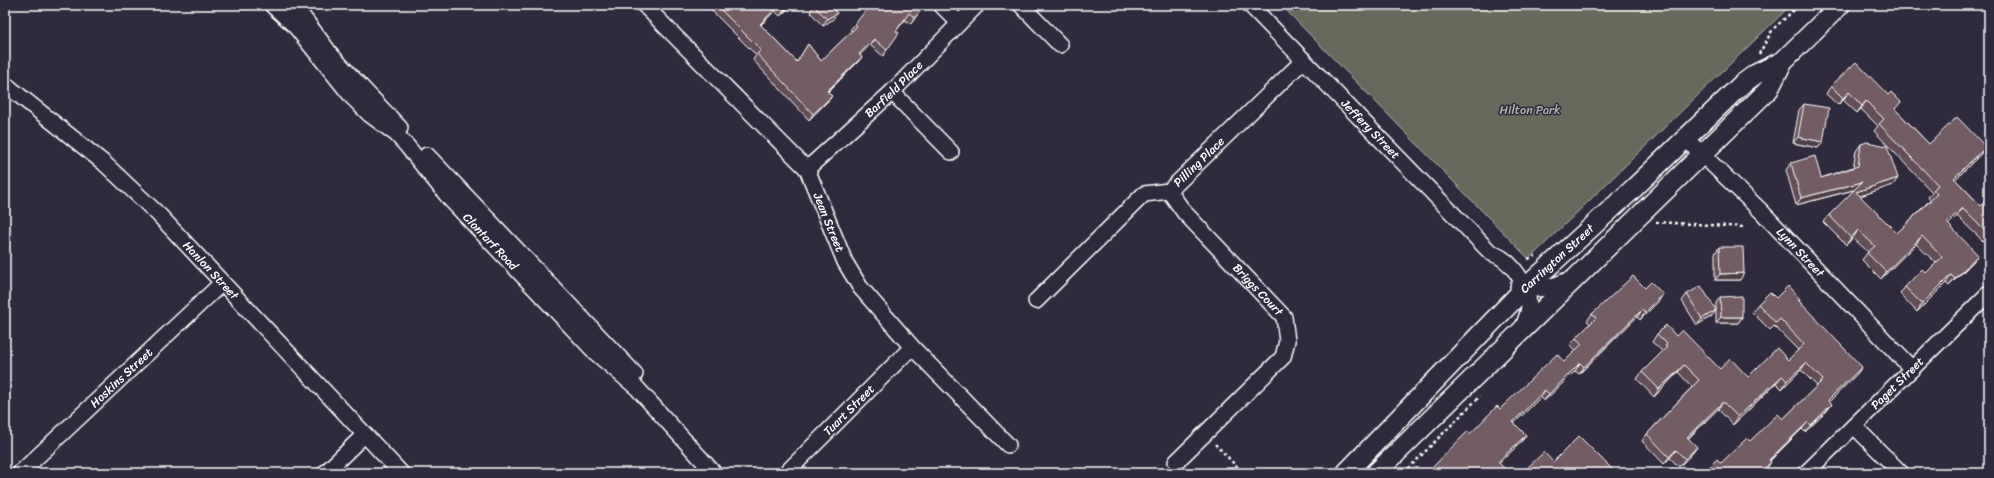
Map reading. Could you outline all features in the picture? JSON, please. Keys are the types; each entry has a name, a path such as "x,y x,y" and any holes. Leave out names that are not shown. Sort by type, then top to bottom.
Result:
{"main road":[{"name":"Carrington Street","path":"1346,473 1524,289 1633,189 1741,86 1756,74 1783,61 1840,5"},
{"name":"Carrington Street","path":"1376,473 1769,89 1783,61"}],"street":[{"name":"Clontarf Road","path":"272,5 295,26 353,98 369,114 396,134 450,199 597,354 637,388 714,473"},
{"name":"Clontarf Road","path":"294,5 332,56 648,388 723,473"},
{"name":"Jean Street","path":"644,5 807,169 851,274 912,347 1008,445"},
{"path":"941,5 959,23"},
{"name":"Barfield Place","path":"807,169 892,92 977,5"},
{"path":"1021,5 1060,45"},
{"name":"Jeffery Street","path":"1250,5 1491,253 1500,256 1522,279 1529,307 1522,329"},
{"name":"Pilling Place","path":"1036,300 1144,194 1169,191 1304,60"},
{"name":"Hanlon Street","path":"5,84 109,168 159,215 401,473"},
{"path":"892,92 950,152"},
{"name":"Lynn Street","path":"1686,139 1760,212 1912,369"},
{"name":"Briggs Court","path":"1169,191 1184,212 1284,317 1287,341 1283,357 1176,462"},
{"path":"1524,289 1546,289 1577,277"},
{"name":"Hoskins Street","path":"20,473 222,283"},
{"name":"Paget Street","path":"1806,473 1989,293"},
{"name":"Tuart Street","path":"786,473 912,347"},
{"path":"1854,426 1901,473"},
{"path":"325,473 364,434"}],"path":[{"path":"1787,5 1793,11"},
{"path":"1656,222 1744,227"},
{"path":"1205,434 1243,473"}],"green space":[{"name":"Hilton Park","path":"1281,5 1791,5 1529,259"}],"building":[{"path":"716,5 779,5 760,24 797,62 808,44 821,61 857,26 855,24 870,5 918,5 922,8 915,18 909,13 896,31 899,33 887,50 874,39 859,54 862,57 827,91 832,96 813,114 757,54 761,50"},
{"path":"780,5 790,5 785,10"},
{"path":"830,5 837,13 827,19 814,6"},
{"path":"1856,62 1888,95 1891,92 1901,102 1895,109 1929,144 1957,117 1986,147 1954,178 1981,206 1989,197 1989,235 1962,208 1947,223 1978,255 1955,279 1951,275 1922,304 1905,287 1922,269 1926,273 1942,257 1922,236 1886,272 1867,253 1875,246 1858,230 1851,238 1829,215 1862,182 1801,198 1791,163 1815,156 1821,178 1858,166 1861,144 1867,142 1887,146 1898,178 1856,192 1897,233 1937,194 1933,190 1938,185 1879,124 1884,119 1866,101 1862,106 1849,92 1843,98 1831,86"},
{"path":"1804,104 1829,108 1823,142 1798,137"},
{"path":"1719,247 1743,247 1744,273 1720,274"},
{"path":"1633,276 1645,288 1651,282 1663,294 1645,313 1642,310 1584,367 1580,363 1549,394 1545,390 1513,422 1526,435 1498,462 1509,473 1428,472 1468,431 1470,434 1497,406 1500,409 1557,354 1564,362 1582,344 1576,338 1596,318 1592,314"},
{"path":"1701,286 1716,310 1702,319 1687,294"},
{"path":"1788,286 1800,299 1798,300 1862,367 1828,400 1832,404 1811,425 1808,422 1769,460 1771,462 1760,473 1703,473 1717,459 1721,463 1747,438 1750,441 1778,414 1783,419 1823,380 1806,363 1787,381 1782,376 1738,417 1723,402 1687,437 1697,447 1685,459 1676,450 1669,457 1647,434 1699,380 1684,365 1659,389 1642,372 1667,347 1665,346 1667,344 1657,334 1666,325 1676,336 1682,330 1720,369 1730,358 1748,377 1777,348 1788,360 1804,344 1780,319 1776,323 1758,304 1770,292 1776,298"},
{"path":"1742,296 1742,317 1721,317 1720,297"},
{"path":"1579,436 1616,473 1522,473 1544,452 1553,462"}]}
